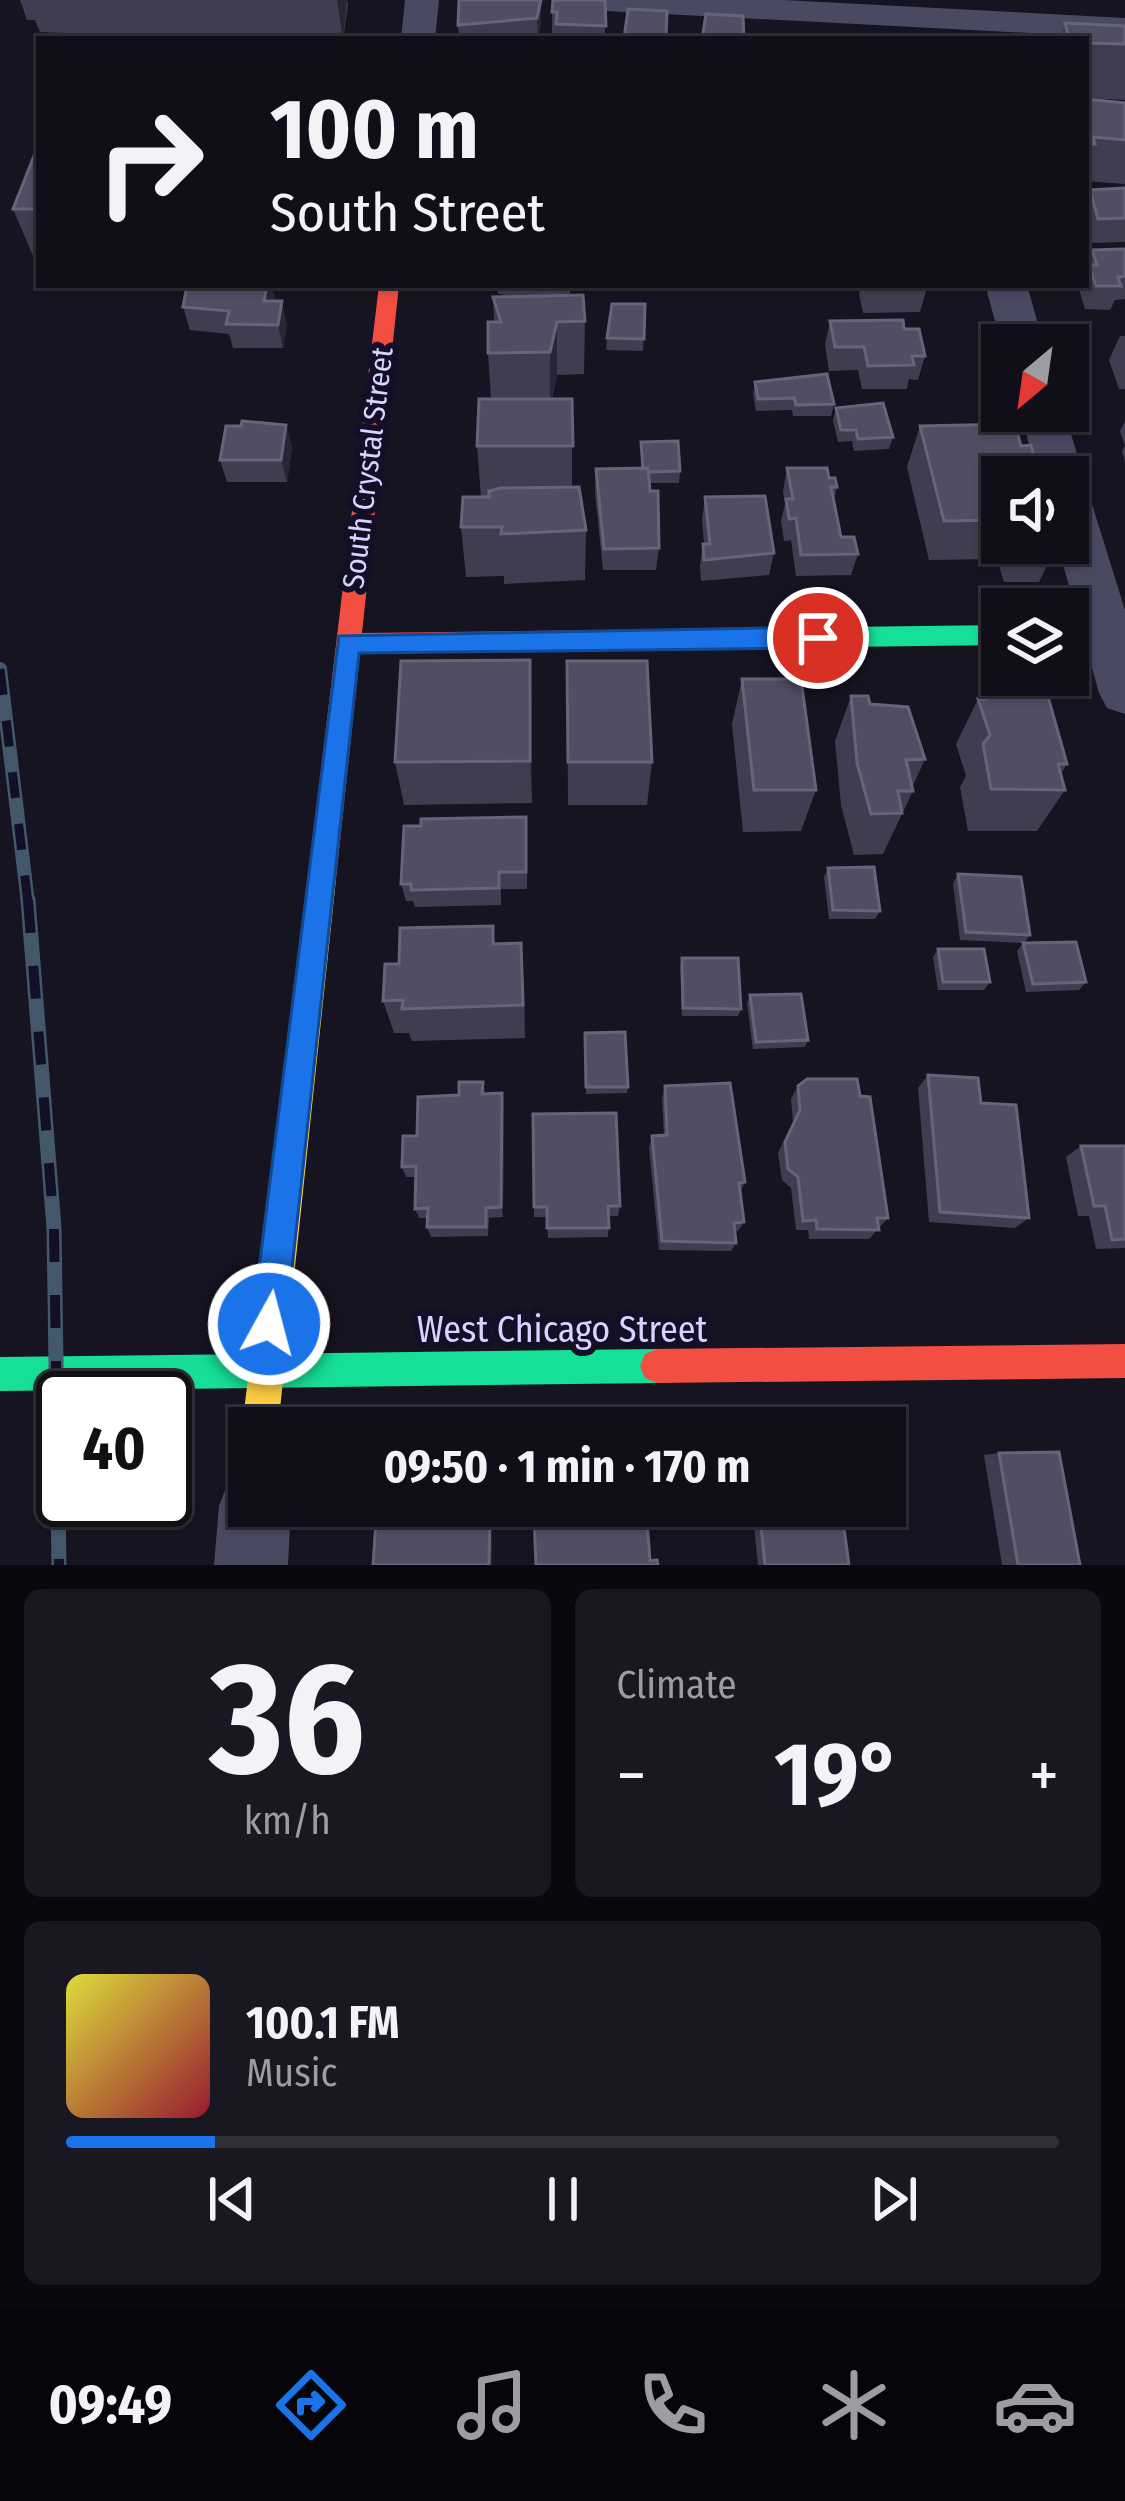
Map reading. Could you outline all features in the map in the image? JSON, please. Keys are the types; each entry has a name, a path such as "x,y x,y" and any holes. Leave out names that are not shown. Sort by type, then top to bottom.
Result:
{"street":[{"path":"418,36 422,0"},
{"path":"587,0 932,28 1071,13 1125,28"},
{"name":"South Crystal Street","path":"261,1407 389,288"},
{"path":"1007,288 1017,324"},
{"path":"1083,564 1100,634 1125,692"},
{"path":"348,643 981,635"},
{"name":"West Chicago Street","path":"0,1374 264,1367 1125,1361"},
{"path":"251,1565 254,1527"}],"building":[{"path":"459,0 541,0 537,18 458,25"},
{"path":"553,0 605,0 606,26 556,24"},
{"path":"628,9 667,11 666,36 624,36"},
{"path":"706,14 743,16 744,36 702,36"},
{"path":"1065,23 1125,26 1125,44 1089,43 1089,36 1068,36"},
{"path":"1089,99 1125,103 1125,140 1093,137 1095,144 1089,144"},
{"path":"36,151 36,209 13,209"},
{"path":"1125,188 1125,218 1098,219 1090,190"},
{"path":"1125,249 1125,276 1118,277 1121,286 1096,286 1089,265 1097,265 1092,250"},
{"path":"186,288 266,288 264,301 282,301 278,325 226,324 229,311 183,307"},
{"path":"583,295 585,321 557,322 550,352 488,353 488,322 501,322 493,297"},
{"path":"612,304 645,304 644,339 607,338"},
{"path":"903,320 904,329 919,329 925,356 912,356 914,365 868,366 864,347 835,347 830,321"},
{"path":"827,374 834,404 758,399 755,382"},
{"path":"479,399 572,399 573,446 477,446"},
{"path":"883,403 893,437 858,439 856,430 841,430 836,408"},
{"path":"242,421 286,425 281,460 220,460 226,426 241,426"},
{"path":"981,425 981,432 1017,432 1021,446 1031,445 1034,456 981,456 981,520 944,521 920,426"},
{"path":"678,441 680,471 643,469 641,442"},
{"path":"648,468 650,491 658,491 659,548 604,549 596,469"},
{"path":"787,468 827,468 837,487 831,487 841,537 854,537 858,554 801,555 796,518 789,519 786,499 793,499"},
{"path":"579,487 586,530 501,534 502,527 461,527 463,497 489,497 489,491 501,488"},
{"path":"765,496 774,553 704,560 703,544 710,544 705,497"},
{"path":"530,660 530,761 395,762 401,661"},
{"path":"567,661 647,661 652,762 568,762"},
{"path":"742,679 801,679 816,790 754,790"},
{"path":"851,696 868,696 870,704 908,707 925,759 906,760 913,791 898,791 902,813 871,814 857,763"},
{"path":"1048,696 1067,764 1058,764 1065,790 991,789 983,744 990,735 978,699"},
{"path":"526,817 526,872 499,872 499,888 411,890 411,884 401,884 404,826 421,826 421,819"},
{"path":"874,867 880,911 833,910 828,868"},
{"path":"958,874 1021,877 1030,935 966,932"},
{"path":"493,926 493,944 521,943 523,1005 402,1009 403,1000 383,1001 385,964 399,964 400,928"},
{"path":"1076,942 1086,982 1033,984 1023,943"},
{"path":"938,949 984,949 990,982 943,982"},
{"path":"682,958 738,958 741,1009 683,1008"},
{"path":"801,994 808,1040 756,1042 750,995"},
{"path":"625,1032 628,1087 586,1087 585,1033"},
{"path":"928,1075 978,1078 981,1103 1016,1105 1029,1218 940,1212"},
{"path":"807,1079 857,1079 860,1096 870,1097 888,1218 877,1218 879,1230 817,1229 816,1220 803,1221 798,1177 788,1169 785,1142 800,1110 798,1086"},
{"path":"459,1082 483,1082 482,1094 502,1093 501,1207 486,1208 486,1227 427,1227 428,1208 415,1209 416,1166 402,1167 403,1136 417,1136 418,1097 459,1095"},
{"path":"730,1083 745,1182 739,1183 744,1222 734,1223 736,1243 662,1241 652,1136 667,1135 665,1086"},
{"path":"616,1113 620,1206 608,1206 609,1228 547,1228 547,1207 534,1207 533,1114"},
{"path":"1081,1146 1125,1146 1125,1239 1112,1240 1105,1206 1094,1206"},
{"path":"1059,1452 1080,1565 1018,1565 999,1453"},
{"path":"376,1527 490,1527 489,1565 373,1565"},
{"path":"535,1527 647,1527 650,1561 657,1560 658,1565 536,1565"},
{"path":"761,1527 844,1527 849,1565 765,1565"}],"railway":[{"path":"0,669 28,903"},
{"path":"28,900 54,1228 59,1565"}],"traffic: fast":[{"path":"758,638 981,635"},
{"path":"0,1374 657,1366"}],"traffic: slow":[{"path":"262,1407 322,879"}],"traffic: jam":[{"path":"322,879 389,288"},
{"path":"348,643 758,638"},
{"path":"657,1366 1125,1361"}],"route":[{"path":"269,1324 348,643 818,638"}]}
